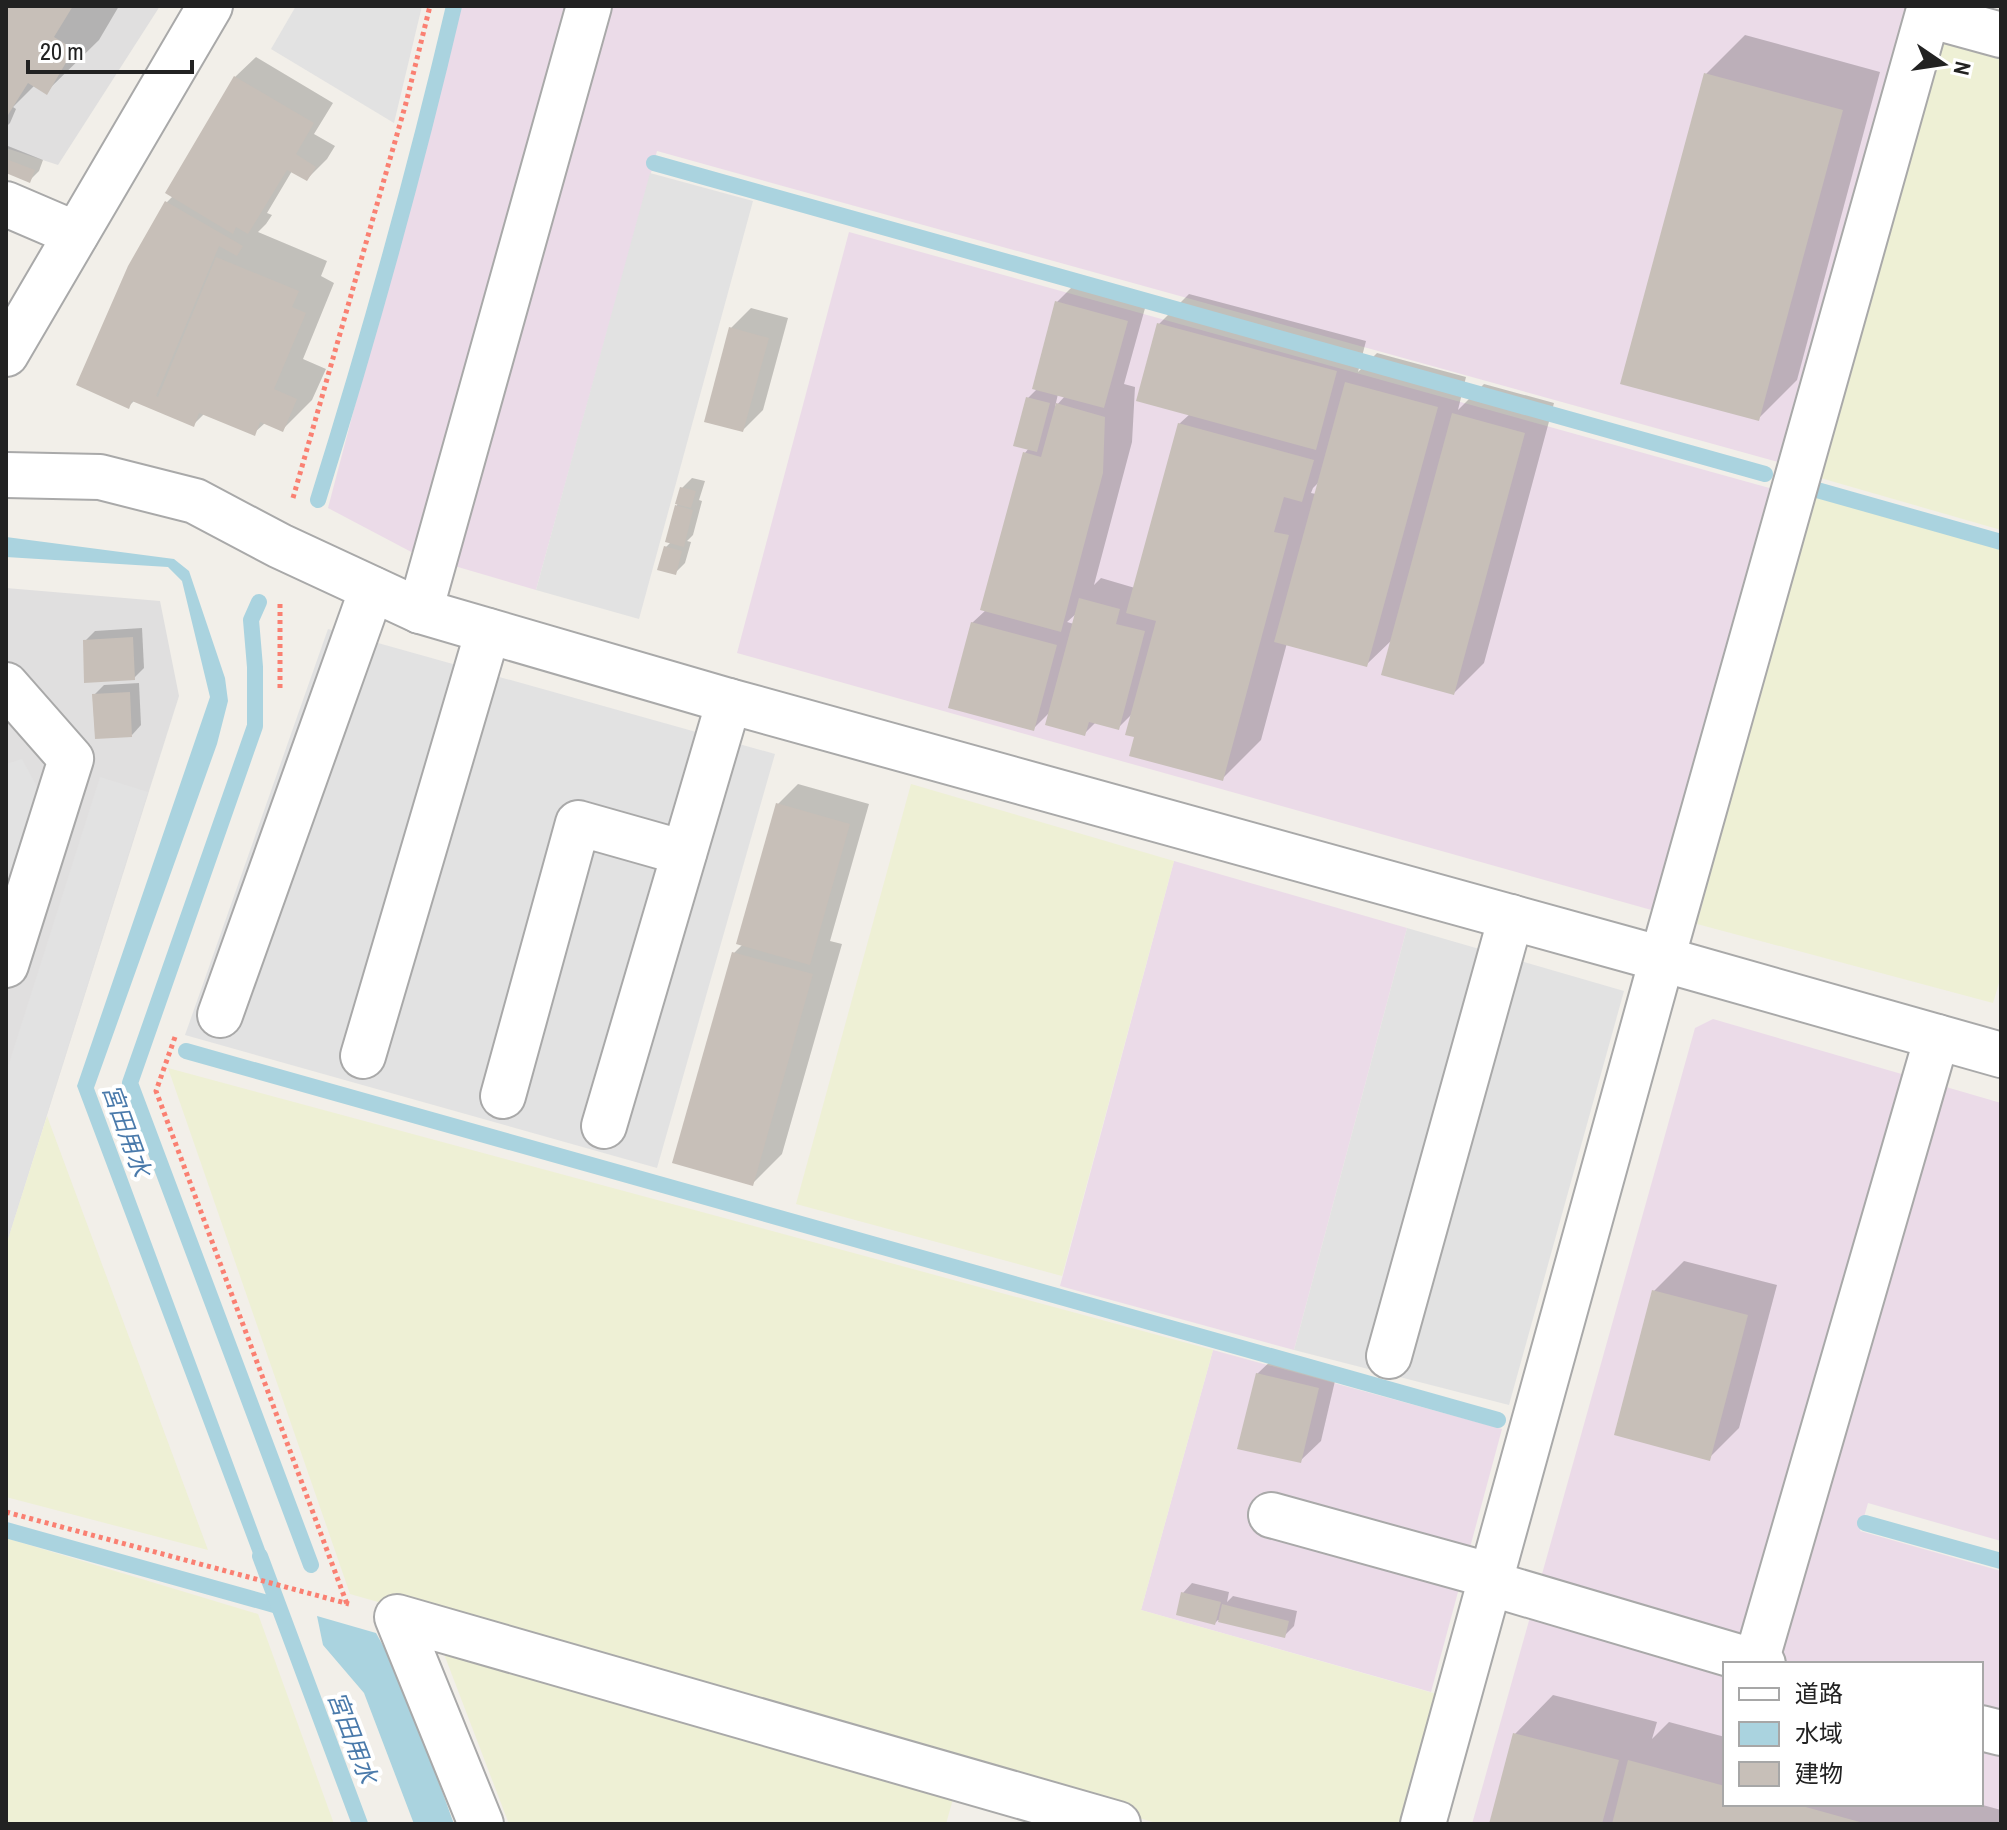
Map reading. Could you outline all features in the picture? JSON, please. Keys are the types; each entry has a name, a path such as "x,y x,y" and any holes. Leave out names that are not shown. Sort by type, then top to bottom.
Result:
{"street":[{"path":"6,354 210,6"},
{"path":"420,611 589,6"},
{"path":"1423,1824 1929,10 2001,35"},
{"path":"6,204 76,234"},
{"path":"6,475 100,477 195,501 280,546 420,611 729,701 2001,1055"},
{"path":"220,1015 372,589"},
{"path":"363,1056 488,631"},
{"path":"6,685 71,759 6,965"},
{"path":"604,1126 729,701"},
{"path":"503,1096 578,823 684,853"},
{"path":"1389,1356 1511,917"},
{"path":"1760,1662 1937,1037"},
{"path":"1271,1515 1757,1662"},
{"path":"397,1617 1030,1812 1118,1824"},
{"path":"397,1617 481,1824"}],"path":[{"path":"6,1512 397,1617"}],"shaded area":[{"path":"6,6 160,6 58,165 6,148"},
{"path":"296,6 422,6 394,123 271,49"},
{"path":"460,6 1911,6 1778,462 657,151 536,590 417,555 328,508"},
{"path":"650,173 753,201 639,619 536,590"},
{"path":"849,232 1773,489 1655,911 737,653"},
{"path":"6,588 160,601 179,696 6,1245"},
{"path":"328,629 775,754 657,1168 185,1035"},
{"path":"22,759 41,794 6,900 6,764"},
{"path":"100,777 148,792 6,1245 6,1073"},
{"path":"1174,861 1407,928 1294,1350 1060,1286"},
{"path":"1407,928 1624,991 1509,1405 1294,1350"},
{"path":"1713,1019 2001,1103 2001,1541 1868,1503 1860,1531 2001,1571 2001,1824 1472,1824 1695,1028"},
{"path":"1213,1350 1502,1429 1431,1692 1141,1610"}],"green space":[{"path":"1954,39 2001,52 2001,530 1817,477 1932,47"},
{"path":"1811,496 2001,548 2001,976 1993,1003 1697,924"},
{"path":"911,784 1174,861 1062,1276 796,1204"},
{"path":"168,1068 1213,1350 1141,1610 1440,1695 1404,1824 1160,1824 350,1594"},
{"path":"47,1116 208,1550 6,1497 6,1245"},
{"path":"6,1538 258,1614 334,1824 6,1824"},
{"path":"444,1654 953,1799 946,1824 509,1824"}],"water":[{"path":"6,537 174,559 189,571 225,678 228,701 217,744 94,1088 276,1579 261,1575 77,1086 210,697 182,581 168,567 6,557"},
{"path":"317,1616 376,1633 400,1676 454,1824 414,1824 364,1693 323,1645"}],"building":[{"path":"6,6 73,6 54,37 74,49 47,95 28,83 8,115 6,113"},
{"path":"1704,73 1843,110 1759,421 1620,384"},
{"path":"234,76 314,123 296,154 316,167 307,181 287,170 248,234 236,227 233,234 165,193"},
{"path":"6,159 35,170 30,183 6,173"},
{"path":"165,201 243,246 237,256 219,246 156,396 216,257 299,291 292,307 306,313 274,389 297,399 283,432 260,422 255,436 199,413 194,427 132,401 129,409 76,385 128,266"},
{"path":"1055,301 1128,321 1104,408 1032,389"},
{"path":"1157,323 1337,371 1316,450 1136,401"},
{"path":"729,327 769,338 743,432 704,422"},
{"path":"1345,382 1438,407 1367,667 1274,642"},
{"path":"1026,397 1050,403 1037,452 1013,446"},
{"path":"1056,403 1105,417 1103,473 1061,632 980,610 1023,452 1041,457"},
{"path":"1452,413 1525,433 1454,695 1381,675"},
{"path":"1178,423 1314,460 1302,502 1284,497 1274,532 1289,535 1223,781 1129,756 1134,737 1125,735 1156,621 1126,613"},
{"path":"680,487 696,491 691,508 675,504"},
{"path":"675,505 693,510 684,547 665,542"},
{"path":"664,546 682,551 676,575 657,570"},
{"path":"1079,598 1120,609 1116,624 1145,631 1119,730 1089,722 1085,736 1045,725"},
{"path":"971,622 1057,645 1034,731 948,708"},
{"path":"133,637 135,680 84,683 83,640"},
{"path":"130,692 132,737 95,739 92,694"},
{"path":"776,803 850,824 810,965 736,944"},
{"path":"732,952 813,974 753,1186 672,1163"},
{"path":"1652,1290 1748,1315 1710,1461 1614,1435"},
{"path":"1256,1373 1319,1388 1301,1463 1237,1449"},
{"path":"1181,1592 1221,1602 1215,1625 1176,1615"},
{"path":"1222,1604 1289,1621 1285,1638 1218,1622"},
{"path":"1513,1733 1619,1760 1602,1824 1489,1824"},
{"path":"1628,1760 1723,1785 1723,1806 1802,1806 1867,1824 1612,1824"}],"waterway":[{"path":"318,500 390,254 454,6"},
{"path":"654,163 1765,474"},
{"path":"1817,490 2001,542"},
{"path":"259,602 251,620 255,726 130,1083 311,1565"},
{"path":"186,1051 1498,1420"},
{"path":"1865,1523 2001,1561"},
{"path":"6,1530 278,1606"},
{"name":"宮田用水","path":"260,1556 360,1824"}]}
